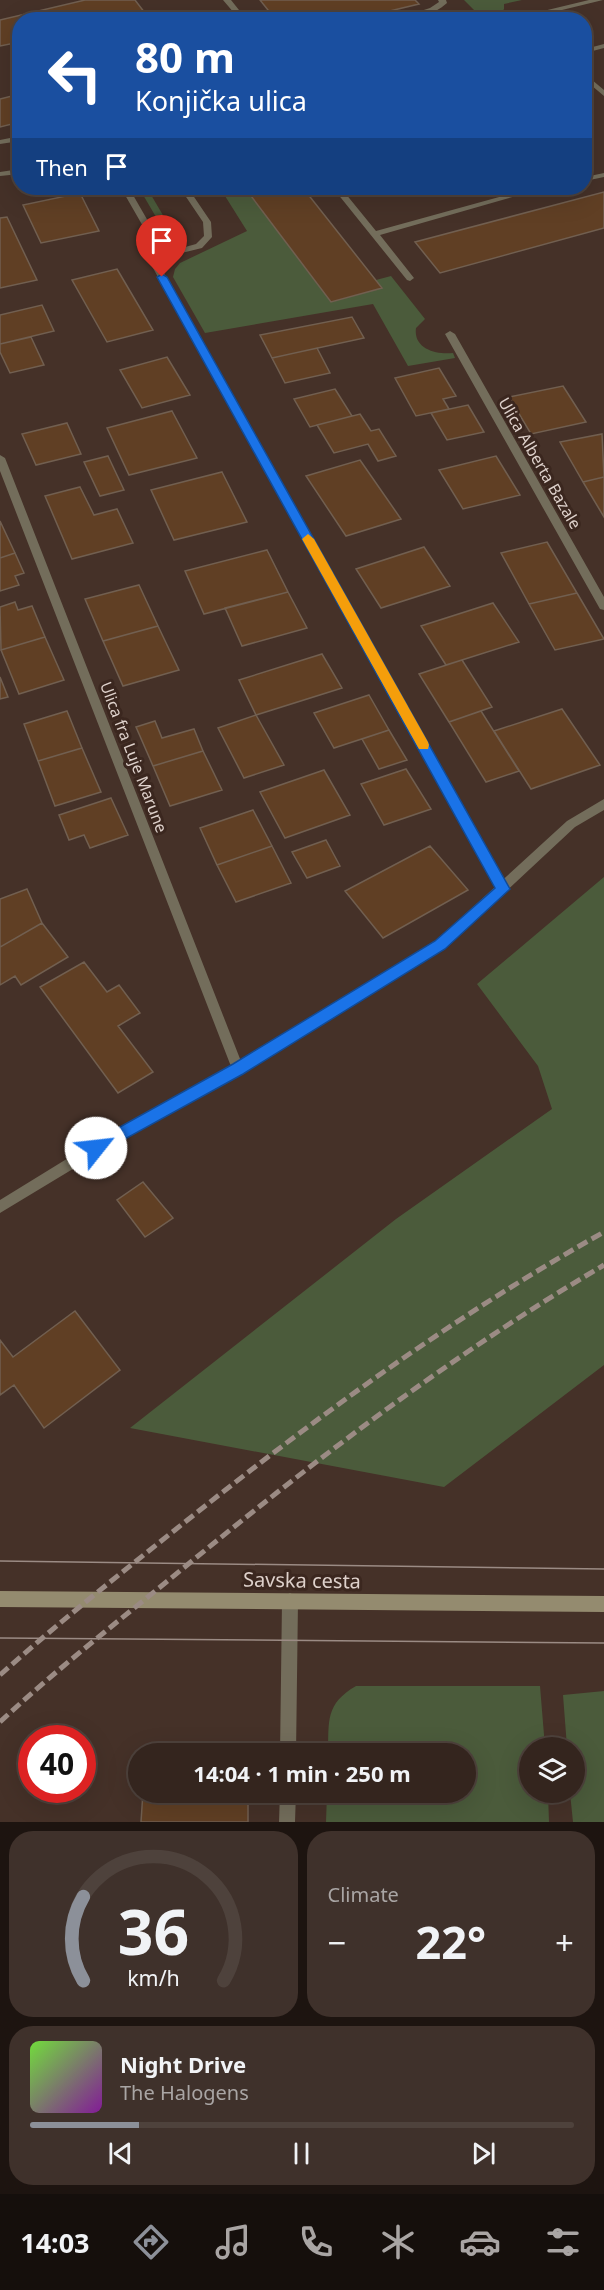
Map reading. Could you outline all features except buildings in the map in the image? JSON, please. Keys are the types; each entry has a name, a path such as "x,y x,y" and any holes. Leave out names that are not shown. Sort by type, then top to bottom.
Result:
{"main road":[{"name":"Savska cesta","path":"0,1599 604,1604"}],"street":[{"path":"227,0 237,12"},
{"path":"426,12 433,10 442,3 442,0"},
{"path":"548,12 600,0"},
{"path":"592,83 604,94"},
{"path":"129,195 152,235 152,259 503,889"},
{"path":"152,259 199,246 208,237 207,222 189,195"},
{"path":"343,195 410,278"},
{"path":"375,234 513,195"},
{"name":"Ulica Alberta Bazale","path":"450,334 604,606"},
{"name":"Ulica fra Luje Marune","path":"0,458 238,1069"},
{"path":"0,1207 96,1148 238,1069 440,945 571,824 604,804"},
{"path":"288,1743 290,1601"},
{"path":"287,1822 288,1803"}],"green space":[{"path":"464,0 522,0 504,4 502,12 476,12"},
{"path":"143,195 151,195 181,246 173,246"},
{"path":"224,195 250,195 331,302 381,288 376,280 391,276 425,319 416,328 418,341 433,352 453,353 455,358 408,366 373,304 205,333 173,277 175,269 180,263 247,231"},
{"path":"604,877 604,1365 444,1487 130,1428 396,1219 552,1109 538,1066 477,984"},
{"path":"356,1686 540,1686 544,1737 519,1737 519,1803 548,1803 549,1822 326,1822 327,1803 476,1803 476,1743 328,1743 331,1714 346,1693"},
{"path":"604,1691 604,1822 573,1822 571,1803 585,1803 585,1737 566,1737 563,1695"}],"tram line":[{"path":"0,1561 604,1569"},
{"path":"0,1638 604,1643"}],"railway":[{"path":"0,1675 131,1565 226,1489 331,1410 492,1299 604,1232"},
{"path":"0,1722 89,1644 334,1448 439,1371 604,1265"}],"slow traffic":[{"path":"308,539 423,745"}],"route":[{"path":"96,1148 238,1069 440,945 503,889 162,277"}]}
